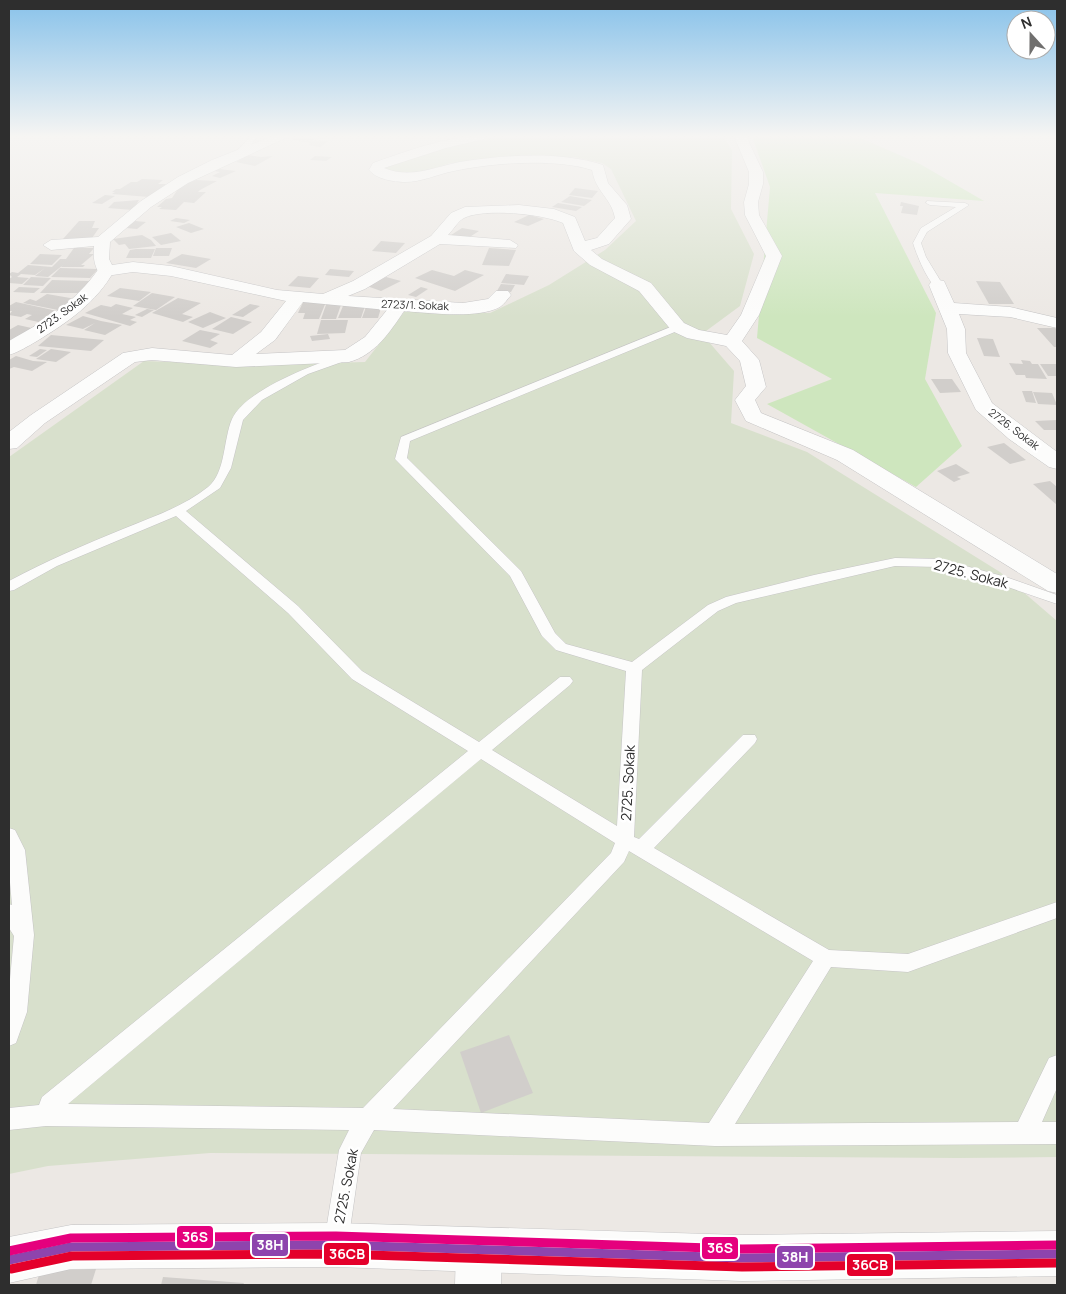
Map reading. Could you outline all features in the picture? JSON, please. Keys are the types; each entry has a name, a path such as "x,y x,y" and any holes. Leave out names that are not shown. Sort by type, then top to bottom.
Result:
{"street":[{"path":"51,245 102,241 124,221 158,196"},
{"path":"580,248 603,242 623,219 620,205 612,196"},
{"path":"732,342 750,315 774,256 773,248 752,217 751,196"},
{"path":"325,299 358,285 437,239 456,216 470,210 519,209 554,213 570,220 580,248 596,262 645,287 678,327 694,334 732,342 750,360 756,387 745,400 753,418 845,455 1057,585"},
{"path":"437,239 510,245"},
{"path":"102,241 101,259 106,271"},
{"name":"2723/1. Sokak","path":"106,271 133,267 172,270 277,295 398,306 476,307 494,303 502,295"},
{"name":"2723. Sokak","path":"9,349 85,299 101,282 106,271"},
{"name":"2726. Sokak","path":"938,285 956,330 957,353 983,406 1017,434 1057,462"},
{"path":"236,360 268,336 298,297"},
{"path":"9,443 38,419 130,357 152,354 236,360 349,356 358,352 381,333 398,306"},
{"path":"948,308 1010,312 1057,323"},
{"path":"9,1260 71,1247 336,1245 478,1268 742,1258 1057,1254"}],"lane":[{"path":"930,203 965,204 924,230 917,243 922,257 938,285"},
{"path":"634,668 561,647 548,636 516,574 401,459 405,439 678,327"},
{"path":"9,587 52,563 178,511 214,488 225,468 238,419 258,398 304,372 349,356"},
{"path":"178,511 277,593 324,637 357,675 633,844 826,958 908,963 1057,910"},
{"name":"2725. Sokak","path":"336,1245 350,1150 368,1119 618,857 633,844 634,668 713,608 731,600 814,579 894,562 940,563 1002,580 1057,600"},
{"path":"46,1115 50,1105 67,1093 565,681"},
{"path":"633,844 748,739"},
{"path":"9,835 16,850 24,935 18,1012 9,1036"},
{"path":"9,912 24,935"},
{"path":"715,1135 826,958"},
{"path":"1025,1133 1057,1065"},
{"path":"9,1120 46,1115 368,1119 715,1135 1057,1133"}],"green space":[{"path":"624,196 731,196 731,209 754,254 740,306 702,334 734,371 731,423 807,452 1000,572 1057,621 1057,1157 210,1153 48,1166 9,1174 9,457 144,361 250,365 365,362 405,311 490,313 549,285 605,250 636,221"},
{"path":"769,196 877,196 936,313 925,379 962,446 916,487 767,404 832,379 757,338"},
{"path":"921,196 976,196 984,201"}],"building":[{"path":"103,196 114,196 102,204 92,203"},
{"path":"173,196 201,196 194,203 184,202 176,210 159,209 162,207 157,207 166,199"},
{"path":"569,196 592,200 584,206 561,202"},
{"path":"139,200 133,210 108,208 114,202"},
{"path":"901,202 919,206 917,215 901,213 903,206 900,206"},
{"path":"558,203 582,207 576,211 552,207"},
{"path":"529,215 544,219 528,226 514,222"},
{"path":"176,218 190,220 184,223 170,221"},
{"path":"79,221 95,221 92,228 99,228 92,238 63,239"},
{"path":"135,221 146,222 137,229 126,228"},
{"path":"189,223 204,229 191,233 176,227"},
{"path":"462,228 479,231 465,240 448,237"},
{"path":"171,233 181,241 161,245 152,237"},
{"path":"142,235 151,240 156,246 129,249 125,244 119,245 113,239"},
{"path":"381,241 405,243 396,253 372,251"},
{"path":"74,248 94,248 89,254 94,254 81,265 85,265 83,267 61,267 63,265 48,277 35,276 45,268 35,275 21,274 17,277 29,278 22,284 9,283 9,279 12,277 9,274 12,272 18,273 28,265 52,267 60,259 66,259"},
{"path":"156,248 172,248 169,256 153,256"},
{"path":"489,248 516,250 509,266 482,265"},
{"path":"155,249 151,258 126,258 130,250"},
{"path":"40,254 62,255 52,265 30,264"},
{"path":"182,254 211,259 196,268 166,263"},
{"path":"60,268 98,269 90,278 51,277"},
{"path":"330,269 354,271 349,277 325,275"},
{"path":"432,270 454,276 465,270 484,275 455,291 415,278"},
{"path":"506,274 529,276 524,285 501,283"},
{"path":"298,276 319,278 310,288 288,286"},
{"path":"31,277 51,278 43,286 23,285"},
{"path":"386,277 401,281 381,291 367,286"},
{"path":"52,280 90,281 79,293 40,293"},
{"path":"976,281 1000,282 1014,304 989,304"},
{"path":"501,284 515,285 511,292 497,291"},
{"path":"19,287 40,288 34,293 13,292"},
{"path":"421,287 428,289 416,297 408,295"},
{"path":"120,288 151,292 139,301 107,296"},
{"path":"152,293 175,297 156,310 133,306"},
{"path":"47,294 76,299 58,310 23,303 30,299 36,301"},
{"path":"178,298 201,303 182,314 193,317 183,322 152,313"},
{"path":"16,302 57,311 45,318 50,319 43,323 25,319 32,315 27,314 21,317 9,315 12,311 9,311 9,306"},
{"path":"303,302 326,302 319,319 303,319 305,313 298,313"},
{"path":"327,302 342,302 336,319 321,319"},
{"path":"116,304 133,308 122,314 136,317 130,320 137,322 130,326 85,313 101,305 111,307"},
{"path":"250,304 260,306 243,317 232,315"},
{"path":"343,306 365,306 361,318 338,318"},
{"path":"366,307 381,308 378,318 362,318"},
{"path":"147,309 154,310 142,317 135,315"},
{"path":"210,312 226,318 203,328 188,322"},
{"path":"83,316 122,325 105,335 84,330 95,323 83,329 66,325"},
{"path":"231,317 252,322 233,334 212,329"},
{"path":"321,320 348,320 345,333 317,334"},
{"path":"18,325 36,329 13,342 9,341 9,330"},
{"path":"1037,328 1055,328 1057,330 1057,347 1054,347"},
{"path":"200,330 220,334 210,340 218,343 210,348 182,341"},
{"path":"328,334 330,339 312,341 310,336"},
{"path":"51,335 104,340 91,351 38,346"},
{"path":"977,338 993,339 1000,357 984,356"},
{"path":"40,349 47,350 37,357 29,356"},
{"path":"51,349 71,352 56,362 36,359"},
{"path":"16,356 33,361 47,362 32,371 14,367 9,369 9,360"},
{"path":"1021,360 1038,364 1047,379 1026,378 1025,375 1016,375 1009,363 1023,364"},
{"path":"1040,364 1057,364 1057,376 1048,376"},
{"path":"931,379 952,379 961,392 940,393"},
{"path":"1022,391 1032,391 1036,403 1026,402"},
{"path":"1033,392 1052,393 1057,405 1038,404"},
{"path":"1057,420 1057,430 1044,430 1035,421"},
{"path":"1004,443 1026,460 1010,464 987,447"},
{"path":"956,464 970,473 957,477 961,479 954,482 937,471"},
{"path":"1050,481 1057,487 1057,505 1033,484"},
{"path":"509,1035 533,1093 481,1113 460,1052"},
{"path":"96,1269 91,1285 36,1285 40,1271"},
{"path":"163,1277 244,1283 243,1285 161,1285"}],"transit line":[{"name":"36S","path":"9,1251 71,1238 336,1236 742,1249 1057,1245"},
{"name":"38H","path":"9,1260 71,1247 336,1245 742,1258 1057,1254"},
{"name":"36CB","path":"11,1269 72,1256 336,1254 742,1267 1057,1263"}]}
